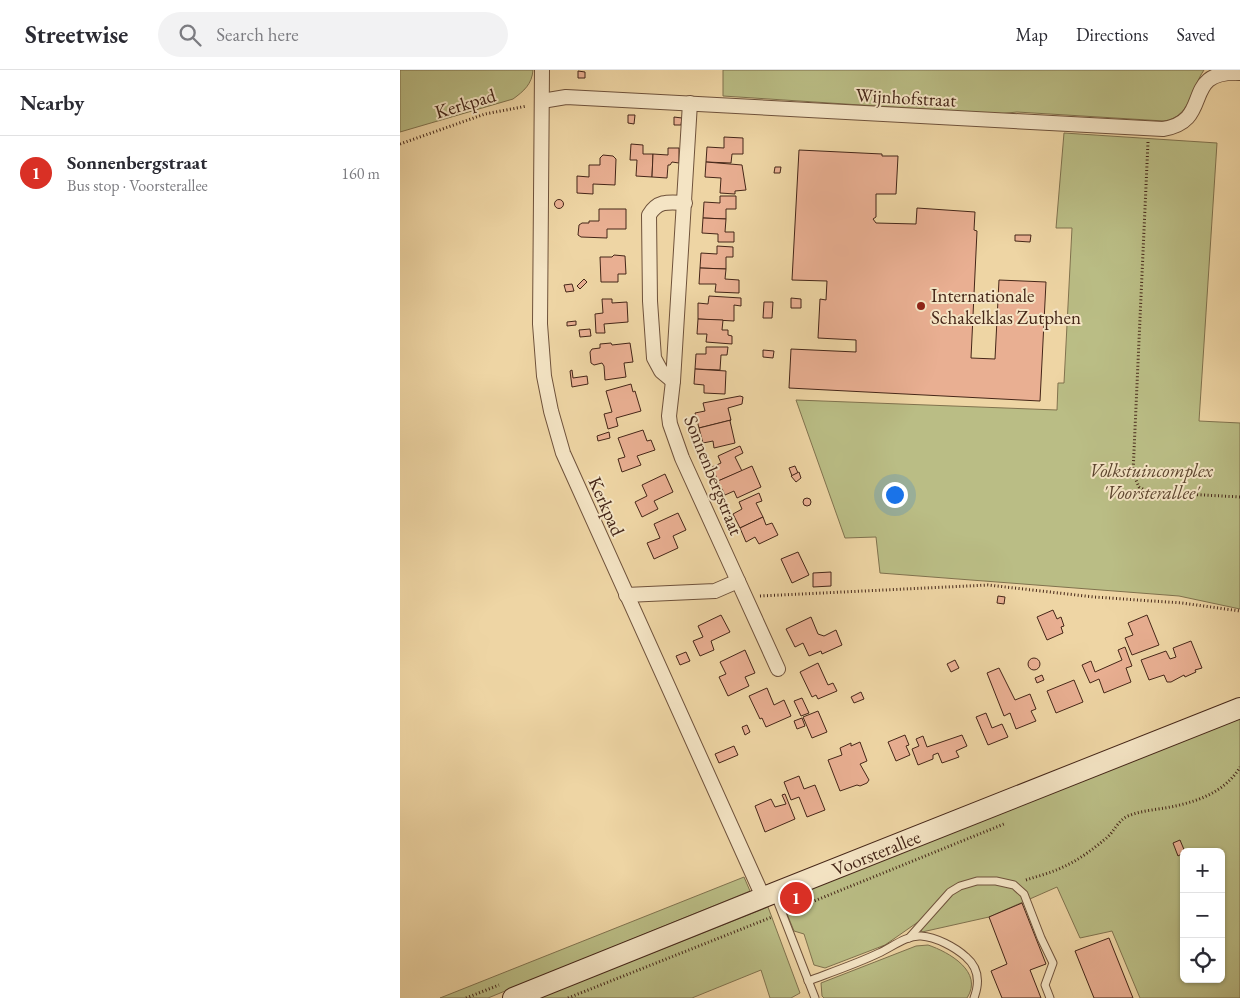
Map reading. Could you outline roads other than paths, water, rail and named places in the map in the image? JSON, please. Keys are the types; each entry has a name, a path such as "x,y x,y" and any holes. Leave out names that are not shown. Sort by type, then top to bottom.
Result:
{"main road":[{"name":"Voorsterallee","path":"513,998 1240,708"}],"street":[{"name":"Kerkpad","path":"542,70 540,324 544,376 550,411 563,453 626,595 768,895"},
{"name":"Wijnhofstraat","path":"542,101 566,98 690,103 1148,130 1173,128 1181,124 1194,109 1197,98 1206,81 1217,74 1225,72 1240,73"},
{"name":"Sonnenbergstraat","path":"690,103 670,424 682,458 778,669"},
{"path":"673,381 661,371 654,358 650,301 649,215 653,208 661,203 685,203"},
{"path":"626,595 715,591 738,581"}],"lane":[{"path":"909,938 950,892 960,886 977,881 996,881 1014,885 1024,894 1040,938 1053,963 1045,984 1050,998"},
{"path":"768,895 782,913 814,998"},
{"path":"808,981 878,954 909,938 921,936 954,948 967,957 977,971 979,986 974,998"}],"place":[{"name":"Internationale Schakelklas Zutphen","path":"921,306"},
{"name":"Sonnenbergstraat","path":"796,898"}],"park label":[{"name":"Volkstuincomplex 'Voorsterallee'","path":"1151,481"}]}
